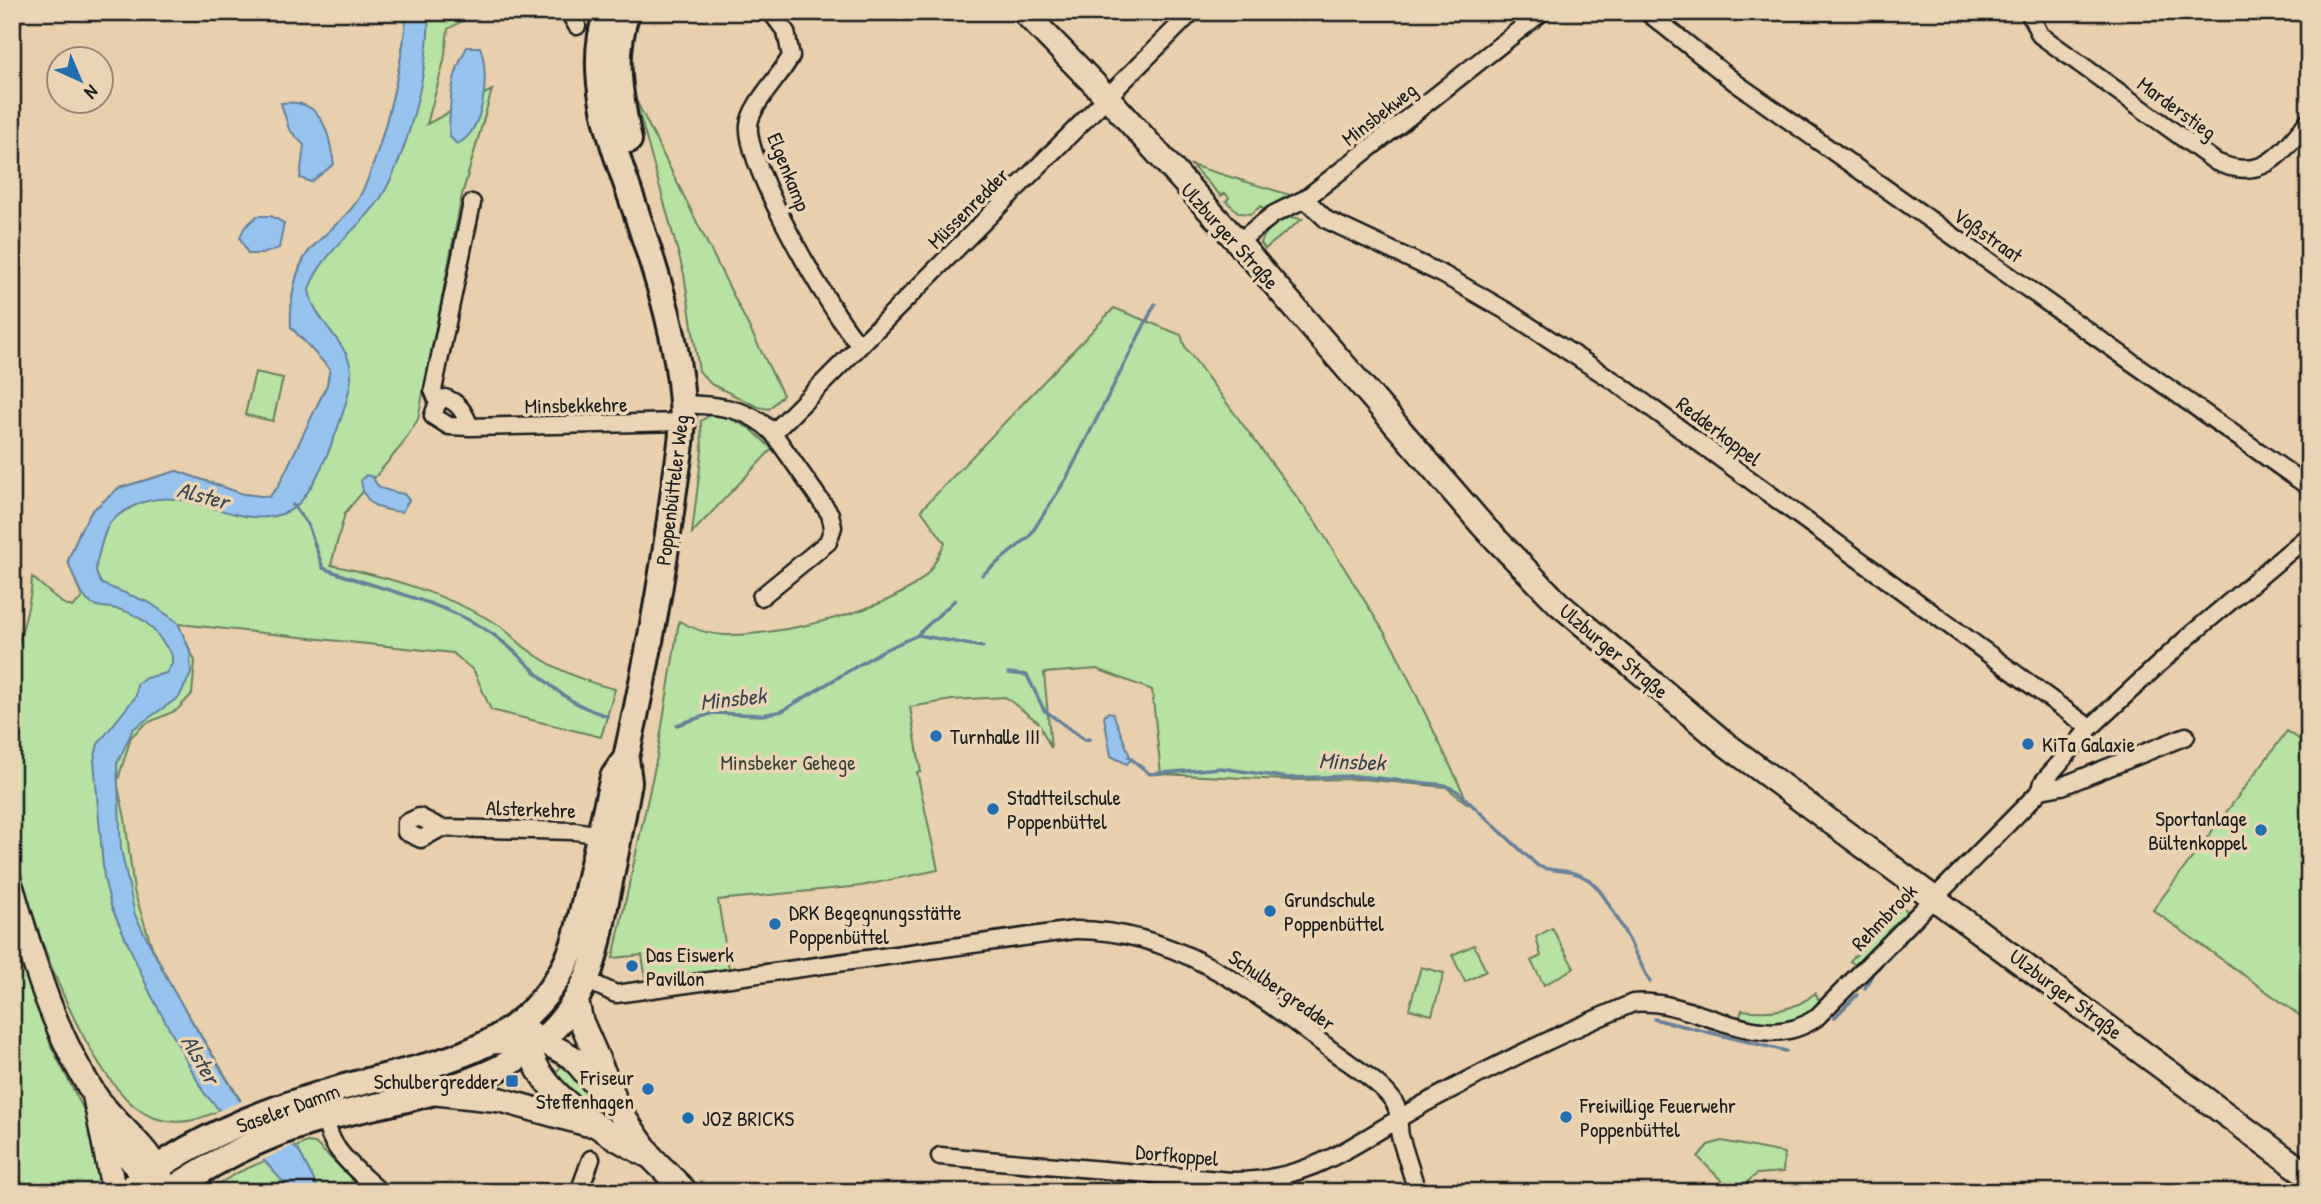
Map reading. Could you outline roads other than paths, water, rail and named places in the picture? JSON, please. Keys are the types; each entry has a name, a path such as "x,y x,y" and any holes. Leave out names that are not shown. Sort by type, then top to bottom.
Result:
{"main road":[{"name":"Poppenbütteler Weg","path":"435,1093 507,1066 559,1023 581,990 598,941 613,777 626,758 666,551 683,413 678,351 640,224 630,201 599,86 601,30 607,12"},
{"name":"Poppenbütteler Weg","path":"628,12 621,30 618,84 635,167 640,224"},
{"name":"Ulzburger Straße","path":"1024,12 1108,97 1238,242 1484,527 1559,604 1727,745 2309,1176"},
{"name":"Poppenbütteler Weg","path":"464,1056 490,1042 536,1007 555,982 572,946 609,836"},
{"path":"12,889 54,1017 95,1095 114,1121 127,1129 142,1178 167,1192"},
{"path":"581,990 581,1021 625,1119"},
{"name":"Poppenbütteler Weg","path":"533,1043 536,1007"},
{"name":"Poppenbütteler Weg","path":"490,1042 533,1043"},
{"path":"533,1043 572,1056 625,1119 652,1158 686,1192"},
{"path":"533,1043 539,1072 597,1128"},
{"name":"Saseler Damm","path":"167,1192 325,1093 430,1068 464,1056"},
{"path":"435,1093 501,1100 597,1128 652,1158"},
{"name":"Saseler Damm","path":"142,1178 206,1140 277,1122 325,1118 435,1093"},
{"path":"95,1095 114,1192"}],"street":[{"name":"Elgenkamp","path":"771,12 786,32 791,56 752,116 750,130 756,155 774,197 830,306 860,345"},
{"name":"Müssenredder","path":"773,433 1192,12"},
{"name":"Minsbekweg","path":"1238,242 1275,214 1304,200 1542,12"},
{"name":"Voßstraat","path":"1647,12 1736,83 2309,487"},
{"name":"Marderstieg","path":"2029,12 2040,35 2216,162 2234,170 2257,169 2278,158 2309,120"},
{"name":"Redderkoppel","path":"1304,200 1327,220 1444,275 1519,319 1620,385 2090,729"},
{"name":"Minsbekkehre","path":"472,203 433,390 438,402 444,398 451,400 466,414 470,427 657,425 683,413"},
{"path":"683,413 711,405 741,412 762,422 773,433 830,514 833,527 828,542 761,597"},
{"name":"Rehmbrook","path":"1398,1120 1525,1051 1633,1003 1655,1003 1762,1030 1783,1033 1801,1028 1816,1018 2041,790 2043,782 2090,729 2228,600 2309,535"},
{"path":"2041,790 2062,786 2186,736"},
{"name":"Alsterkehre","path":"440,828 609,836"},
{"name":"Schulbergredder","path":"581,990 616,994 1074,930 1110,931 1131,936 1189,956 1253,991 1367,1076 1396,1104 1418,1192"},
{"path":"325,1093 327,1132 339,1152 380,1192"},
{"name":"Dorfkoppel","path":"940,1156 1252,1181 1294,1174 1364,1142 1398,1120"},
{"path":"579,1192 591,1159"}],"water":[{"name":"Alster","path":"406,12 428,12 428,32 421,84 406,141 386,189 375,206 321,265 309,289 318,313 346,354 351,378 344,409 320,471 299,503 289,511 270,517 251,517 174,499 154,499 134,506 114,518 107,527 96,567 102,584 150,603 178,623 190,651 191,674 179,697 133,729 117,764 121,849 135,915 173,990 240,1101 299,1151 320,1192 292,1192 204,1093 150,993 111,906 104,878 94,760 98,744 136,696 137,684 146,678 166,673 172,664 172,655 156,632 144,621 129,613 91,603 76,583 68,561 80,531 92,511 119,488 177,471 243,494 269,497 278,487 327,385 330,369 291,327 292,297 297,276 310,250 350,210 364,189 381,140 396,82"},
{"path":"467,47 480,47 485,71 483,101 474,127 457,144 449,136 451,101 454,79"},
{"path":"281,103 295,103 315,111 326,129 334,164 311,182 300,178 304,145 289,129"},
{"path":"257,216 271,216 284,223 279,248 262,254 248,254 240,238 244,228"},
{"path":"366,475 373,477 381,488 404,494 409,500 402,512 379,508 369,501 361,480"},
{"path":"1108,712 1113,713 1131,759 1127,764 1111,756 1104,717"}],"waterway":[{"path":"982,575 1029,537 1066,479 1155,304"},
{"path":"293,505 308,525 323,568 443,608 480,626 497,637 552,687 586,708 607,716"},
{"path":"918,634 955,600"},
{"name":"Minsbek","path":"677,725 713,713 763,715 782,711 882,651 918,635 983,647"},
{"name":"Minsbek","path":"1008,673 1027,675 1044,710 1085,740 1089,739"},
{"name":"Minsbek","path":"1129,757 1150,774 1221,768 1288,778 1356,776 1445,785 1457,791 1538,866 1583,876 1597,887 1614,912 1650,982"},
{"path":"1879,968 1920,925"},
{"path":"1865,988 1872,975"},
{"path":"1835,1017 1857,995"},
{"path":"1654,1019 1786,1051"}],"place":[{"name":"Turnhalle III","path":"936,736"},
{"name":"KiTa Galaxie","path":"2028,744"},
{"name":"Stadtteilschule Poppenbüttel","path":"993,809"},
{"name":"Sportanlage Bültenkoppel","path":"2261,830"},
{"name":"Grundschule Poppenbüttel","path":"1270,911"},
{"name":"DRK Begegnungsstätte Poppenbüttel","path":"775,924"},
{"name":"Das Eiswerk Pavillon","path":"632,966"},
{"name":"Schulbergredder","path":"512,1081"},
{"name":"Friseur Steffenhagen","path":"648,1089"},
{"name":"Freiwillige Feuerwehr Poppenbüttel","path":"1566,1117"},
{"name":"JOZ BRICKS","path":"688,1118"}],"park label":[{"name":"Minsbeker Gehege","path":"788,762"}]}
